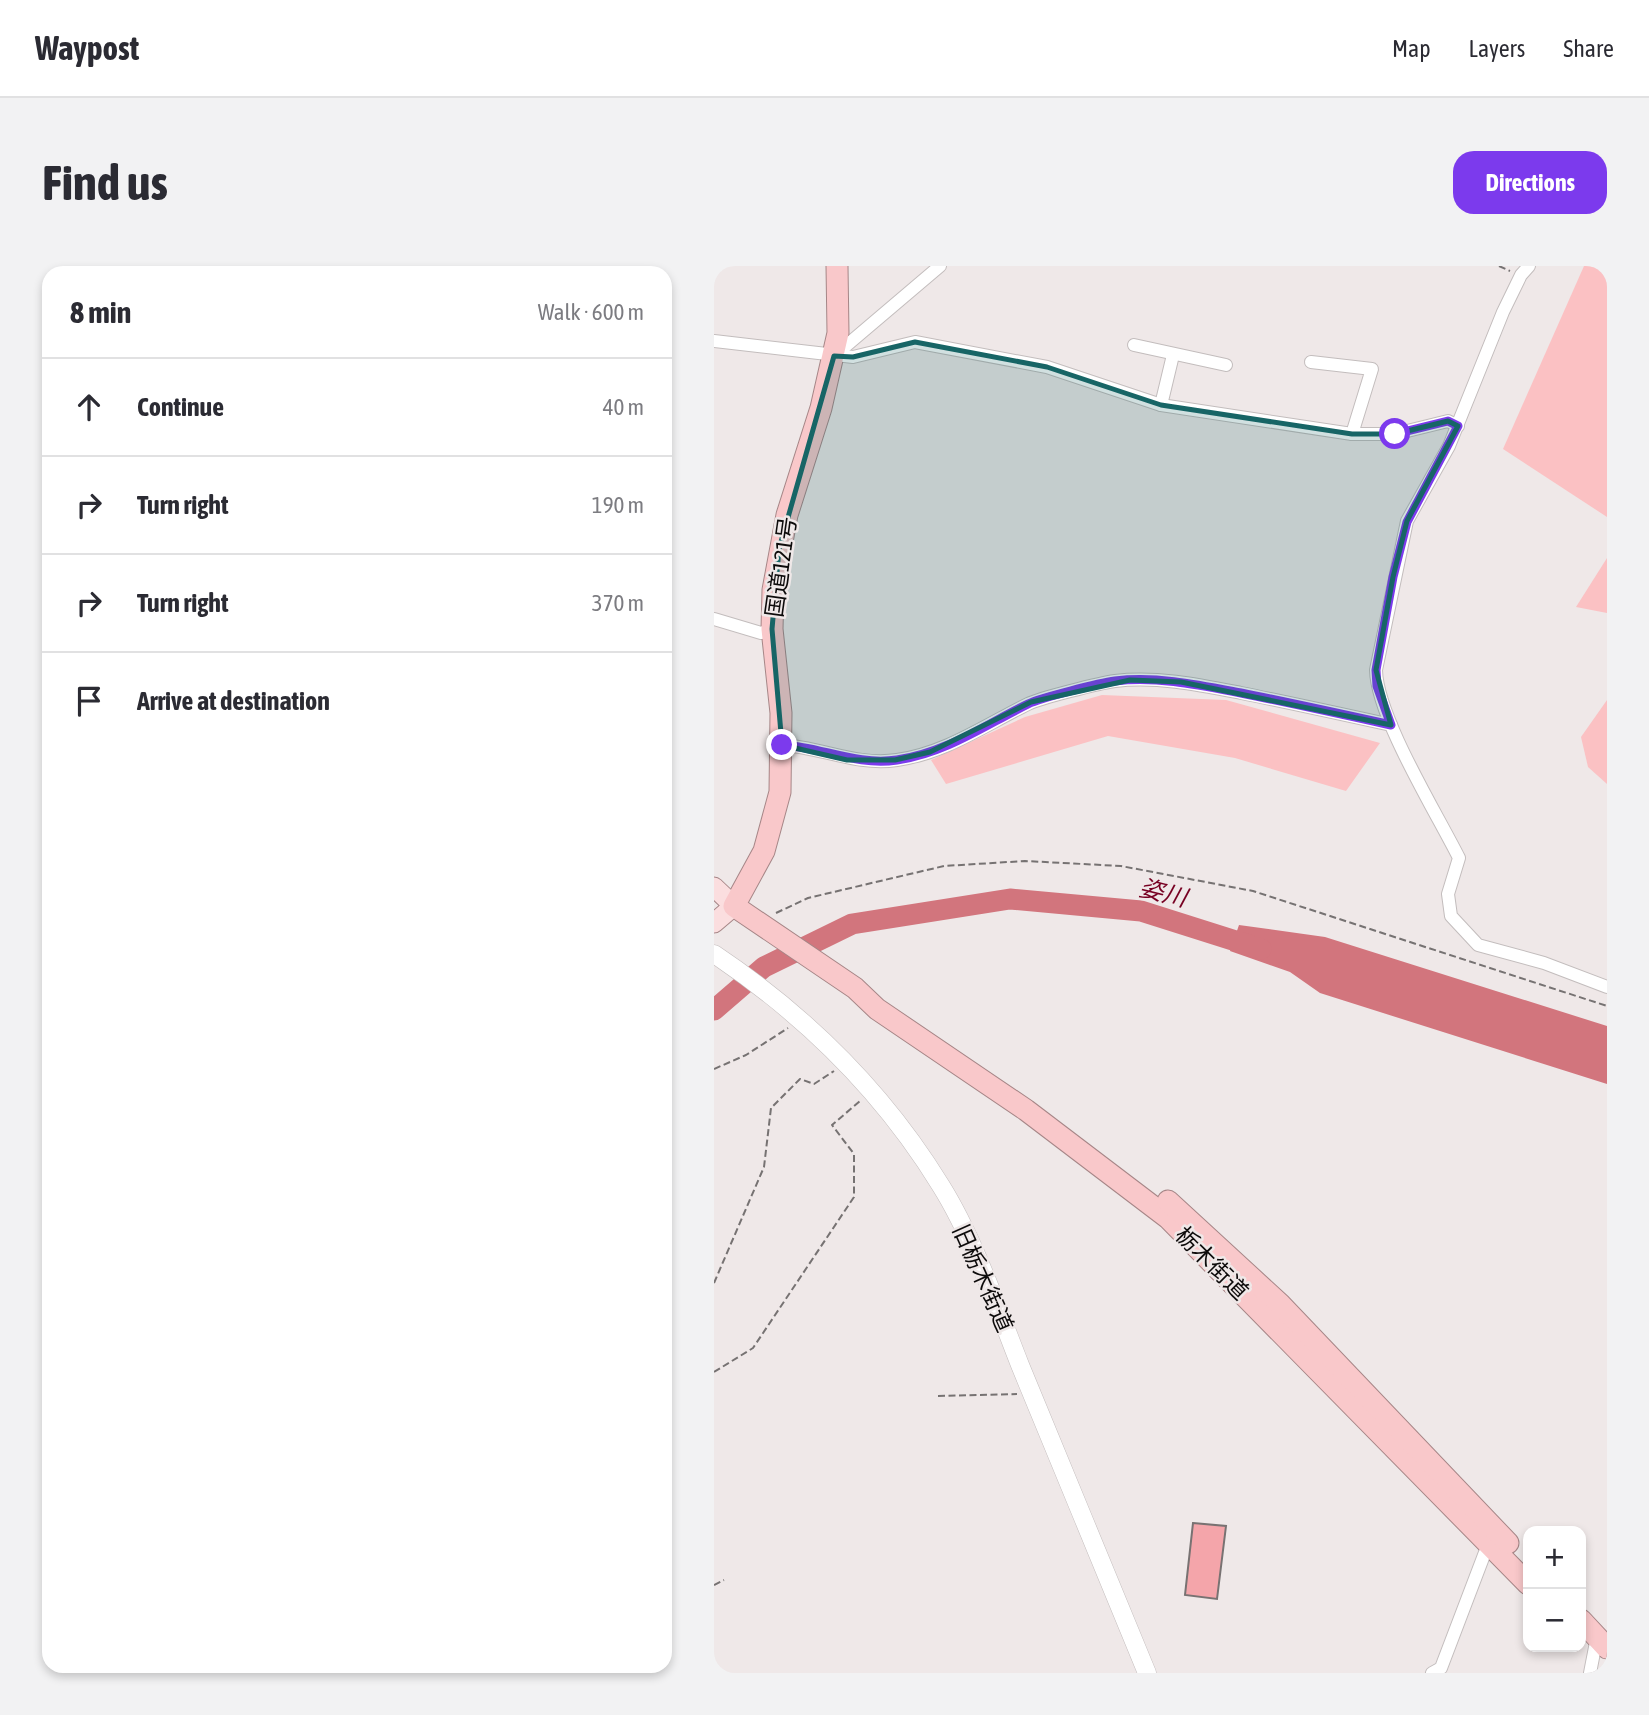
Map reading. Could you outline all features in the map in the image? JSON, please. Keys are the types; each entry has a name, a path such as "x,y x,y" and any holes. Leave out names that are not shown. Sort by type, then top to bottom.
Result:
{"highway":[{"name":"国道121号","path":"724,902 764,851 780,792 782,745 772,629 773,590 779,549 834,356 838,333 837,266"},
{"name":"栃木街道","path":"724,902 855,988 887,1001 1040,1105 1179,1209 1280,1304 1492,1536 1523,1577"},
{"name":"栃木街道","path":"1492,1536 1523,1560"},
{"path":"1586,1631 1596,1653"}],"main road":[{"path":"714,887 724,902 714,923"}],"street":[{"path":"834,356 940,266"},
{"path":"1529,266 1521,275 1503,312 1458,426 1407,522 1393,577 1376,670 1377,686 1391,725 1459,858 1448,894 1451,916 1478,945 1544,964 1607,987"},
{"path":"714,341 853,357 915,342 1047,368 1161,405 1352,434 1395,434 1448,421 1458,426"},
{"path":"1134,345 1226,365"},
{"path":"1161,405 1173,355"},
{"path":"1311,362 1372,369 1352,434"},
{"path":"714,619 761,633 772,629"},
{"path":"782,745 799,746 847,760 895,760 930,752 973,735 1031,702 1111,681 1130,680 1181,682 1391,725"},
{"name":"旧栃木街道","path":"720,958 795,1015 841,1058 872,1091 943,1189 988,1285 1147,1673"},
{"path":"1432,1673 1441,1668 1492,1536"}],"path":[{"path":"761,926 808,898 944,866 1025,861 1121,866 1253,891 1607,1006"},
{"path":"714,1069 746,1055 795,1015"},
{"path":"714,1283 764,1167 771,1108 800,1079 814,1084 833,1073 841,1058"},
{"path":"714,1372 753,1348 853,1197 854,1154 832,1125 872,1091"},
{"path":"938,1396 1032,1393"},
{"path":"714,1578 716,1584 723,1580"}],"highlighted area":[{"path":"915,342 1047,367 1161,405 1352,434 1395,434 1448,421 1458,426 1407,521 1393,577 1376,670 1391,725 1181,682 1130,680 1031,702 930,752 895,760 847,760 782,745 772,629 779,549 834,356 853,357"}],"shaded area":[{"path":"1584,266 1607,266 1607,517 1503,449"},
{"path":"1607,558 1607,613 1576,607"},
{"path":"1102,695 1226,700 1380,743 1346,791 1235,758 1108,736 946,784 931,760 1025,717"},
{"path":"1607,700 1607,784 1588,767 1581,737"},
{"path":"1239,925 1325,937 1607,1026 1607,1084 1320,993 1290,972 1230,951"}],"building":[{"path":"1193,1523 1226,1526 1217,1599 1185,1595"}],"waterway":[{"name":"姿川","path":"714,1010 764,967 852,924 1010,899 1141,911 1261,949"}],"route":[{"path":"782,745 799,746 847,760 895,760 930,752 973,735 1031,702 1097,687 1111,681 1130,680 1181,682 1304,705 1391,725 1377,686 1376,670 1393,577 1407,522 1458,426 1448,421 1395,434"}]}
